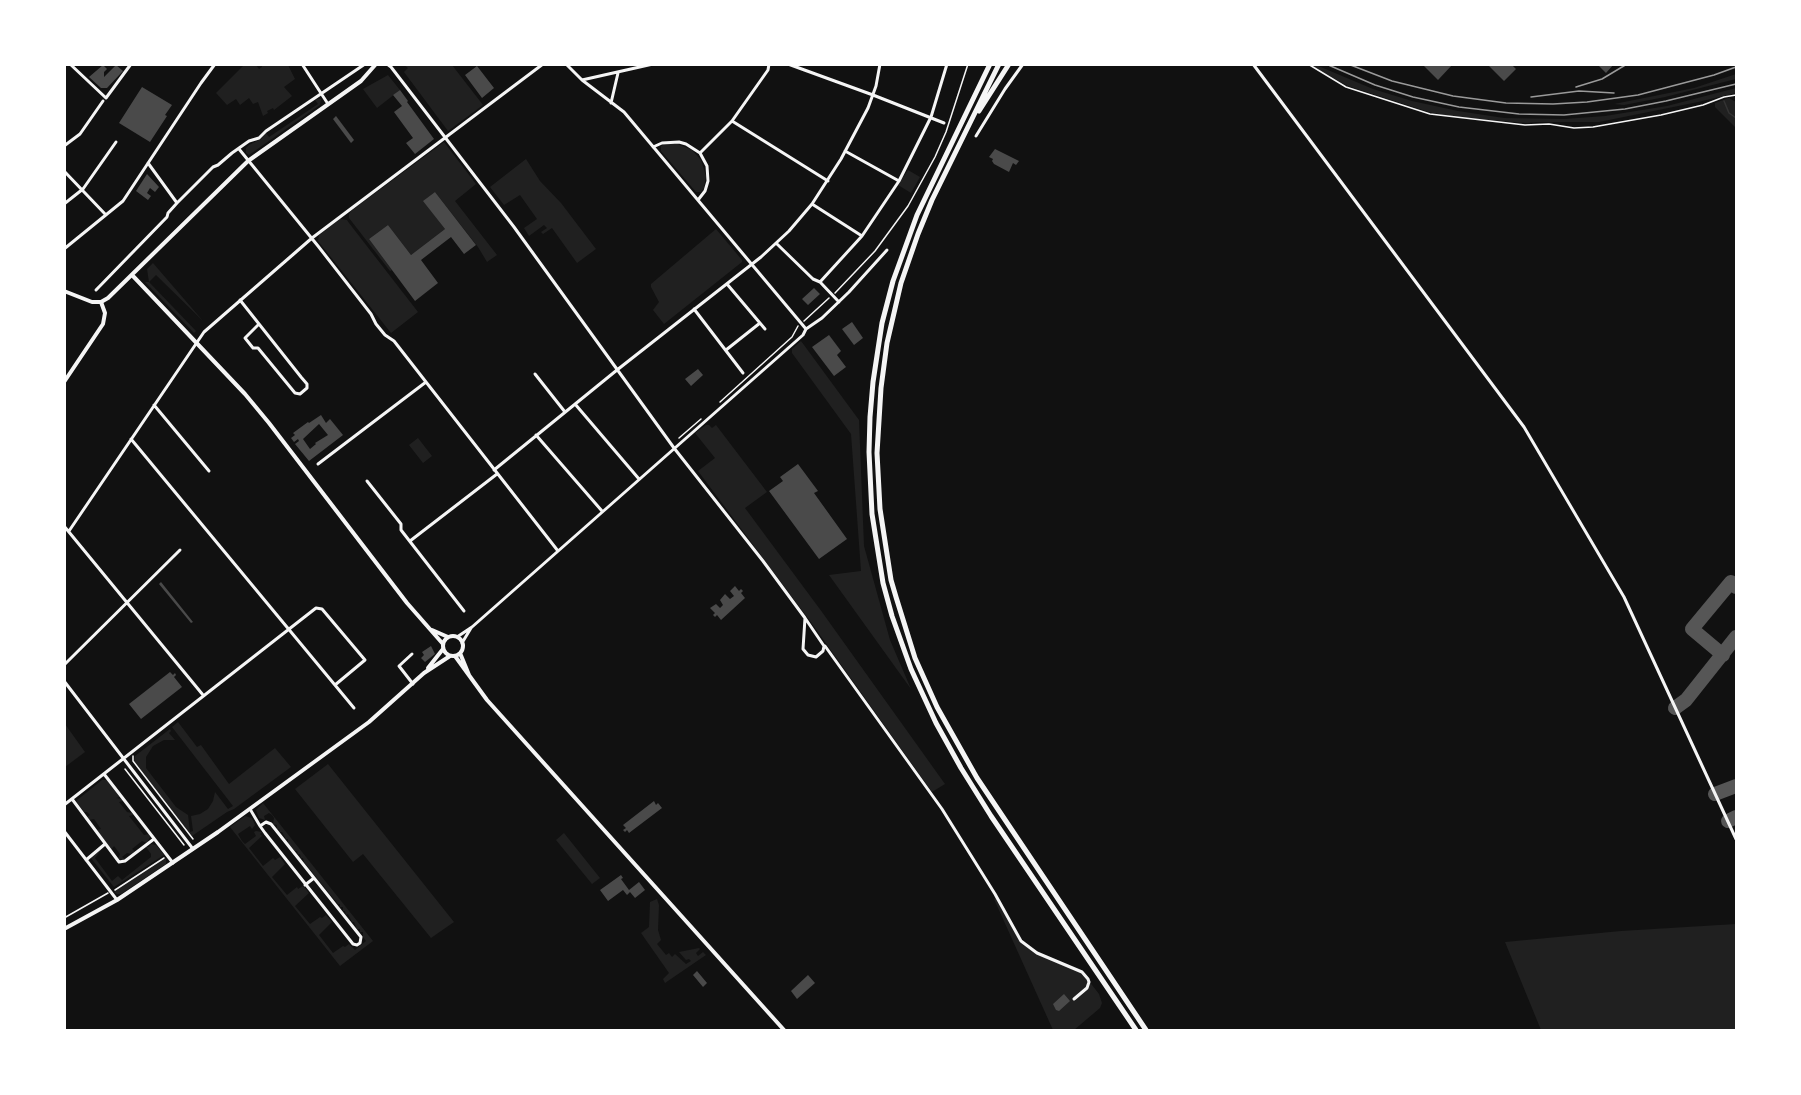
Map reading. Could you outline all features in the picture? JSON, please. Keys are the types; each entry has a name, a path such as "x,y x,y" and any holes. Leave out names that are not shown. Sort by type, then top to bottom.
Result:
{"highway":[{"path":"988,64 914,224 893,281 882,323 873,382 869,452 872,514 881,572 892,616 928,709 950,751 991,816 1136,1030"},
{"path":"999,64 937,190 918,234 902,283 887,343 881,388 878,453 880,509 891,580 915,658 950,732 977,778 1146,1030"},
{"path":"969,124 1009,64"}],"main road":[{"path":"65,292 89,301 101,302 114,294 248,161 361,81 376,64"},
{"path":"132,275 269,423 400,595 443,644"},
{"path":"64,382 103,324 105,312 101,302"},
{"path":"424,673 462,649 462,643 457,637 448,637 432,630"},
{"path":"64,929 117,900 193,849 369,722 424,673 443,649 443,644 448,637"},
{"path":"443,649 455,655 487,700 784,1030"}],"street":[{"path":"70,64 105,100"},
{"path":"64,146 80,134 132,64"},
{"path":"64,249 123,201 215,64"},
{"path":"302,64 328,104"},
{"path":"96,290 213,167 365,64"},
{"path":"387,64 514,227 674,448 805,618 942,809 996,894 1021,941 1037,953 1082,972 1088,979 1087,988 1074,999"},
{"path":"69,531 204,332 312,238 543,64"},
{"path":"566,64 582,80 624,112 806,329"},
{"path":"582,80 653,64"},
{"path":"700,153 732,121 768,70 769,64"},
{"path":"788,64 944,123"},
{"path":"410,541 574,404 728,284 776,243 812,204 828,181 865,115 873,95 880,64"},
{"path":"820,282 862,236 908,166 931,117 947,64"},
{"path":"976,136 1023,64"},
{"path":"1253,64 1524,427 1620,589 1737,838"},
{"path":"612,103 618,72"},
{"path":"732,121 828,181"},
{"path":"653,147 674,141 686,144 700,153 707,166 708,181 699,200"},
{"path":"64,204 83,189 116,142"},
{"path":"239,149 312,238 381,330 394,341 558,551"},
{"path":"845,151 899,181"},
{"path":"148,163 177,203"},
{"path":"64,171 106,216"},
{"path":"812,204 862,236"},
{"path":"776,243 839,302"},
{"path":"457,637 472,627 803,335 806,329 822,318 887,250"},
{"path":"728,284 765,329"},
{"path":"240,300 307,384 307,388 300,394 295,393 258,348 253,348 244,338 259,324"},
{"path":"694,309 743,373"},
{"path":"726,350 760,323"},
{"path":"535,374 565,412"},
{"path":"318,464 426,382"},
{"path":"574,404 639,479"},
{"path":"154,405 209,471"},
{"path":"536,435 602,511"},
{"path":"131,439 354,708"},
{"path":"367,481 401,524 401,530 464,611"},
{"path":"64,526 203,695"},
{"path":"64,665 180,550"},
{"path":"64,805 316,608 322,609 365,660 335,685"},
{"path":"805,618 802,637 804,652 816,657 823,651 824,646"},
{"path":"462,643 472,627"},
{"path":"412,654 399,666 412,684"},
{"path":"64,681 193,849"},
{"path":"104,774 172,863"},
{"path":"72,799 117,860 123,862 154,839"},
{"path":"250,809 260,826 305,885 353,944 360,943 362,937 270,822 265,822 260,826"},
{"path":"64,831 117,900"},
{"path":"86,860 105,844"},
{"path":"305,885 314,878"}],"path":[{"path":"716,406 792,337 801,323 833,295 875,251 908,206 935,157 958,99 968,64"},
{"path":"1308,64 1350,88 1430,114 1525,125 1593,127 1661,115 1737,95"},
{"path":"679,438 701,419"},
{"path":"133,756 133,761 193,839"},
{"path":"125,769 184,845"},
{"path":"64,918 111,892 167,856"}],"shaded area":[{"path":"244,65 256,65 259,69 262,65 288,65 295,79 284,87 292,96 274,110 273,108 267,111 268,113 263,116 258,102 253,104 249,98 240,105 236,99 227,105 216,93"},
{"path":"404,65 452,65 483,105 448,131 404,72 408,68"},
{"path":"1310,65 1316,65 1373,89 1412,101 1504,118 1564,119 1605,116 1667,106 1736,88 1736,93 1599,122 1527,123 1454,117 1429,112 1348,86"},
{"path":"1736,74 1736,79 1665,97 1624,105 1614,104 1694,88"},
{"path":"388,75 400,90 377,108 363,89"},
{"path":"1729,98 1736,102 1736,128 1715,107 1715,103"},
{"path":"321,99 320,105 249,155 246,153 249,145 261,139 266,133 269,137 318,104 315,100"},
{"path":"444,142 476,184 455,201 497,255 487,262 435,192 424,201 445,229 411,255 388,225 369,239 392,270 390,271 349,218 349,214"},
{"path":"675,143 692,150 701,160 706,176 701,192 696,192 661,151 661,146"},
{"path":"526,159 540,181 561,203 596,249 577,263 552,228 543,234 541,232 547,228 544,225 529,236 524,228 537,219 520,195 504,205 490,187"},
{"path":"908,170 920,177 911,193 898,185"},
{"path":"340,219 347,220 418,312 391,333 318,241 319,235"},
{"path":"716,229 742,262 664,324 653,310 659,302 651,284"},
{"path":"153,263 203,321 156,275 149,282 147,269"},
{"path":"145,282 149,282 196,331 194,333"},
{"path":"801,341 859,420 864,546 890,640 911,689 829,575 861,571 851,434 792,353 792,349"},
{"path":"706,425 712,428 716,425 767,492 745,508 945,784 932,792 810,621 698,471 715,458 695,433"},
{"path":"418,438 432,456 423,463 409,445"},
{"path":"178,722 197,747 201,745 229,784 275,748 291,767 234,809 192,836 134,761 135,756 170,729 169,733 175,740 164,740 153,746 146,757 146,768 176,807 188,815 190,832 193,831 191,816 208,809 215,792 228,809 233,806 172,727"},
{"path":"65,724 85,752 65,767"},
{"path":"328,764 454,922 431,938 363,854 353,862 295,789"},
{"path":"102,780 107,780 120,797 116,798 123,801 119,802 127,812 132,813 133,815 129,816 144,835 149,834 150,837 147,843 142,841 132,849 135,851 122,857 125,859 123,860 118,859 120,854 114,846 111,850 97,830 101,829 94,819 89,820 87,817 90,815 84,812 76,801"},
{"path":"263,803 373,941 340,966 230,827 245,816 252,818 255,825 252,829 250,826 238,834 242,841 245,844 256,836 254,832 262,832 260,834 262,836 249,848 263,866 273,858 275,860 280,857 285,864 272,877 287,895 297,887 298,889 303,886 309,893 295,906 310,924 326,915 332,922 319,935 333,953 349,944 355,950 366,941 363,932 357,929 348,914 346,915 343,911 343,907 340,907 340,904 304,862 300,854 288,843 288,839 277,829 277,825 273,824 272,815 269,813 264,816 265,820 259,818 256,810"},
{"path":"564,833 600,878 592,884 556,840"},
{"path":"151,844 156,845 164,855 114,887 90,857 102,849 95,858 112,881 118,876 122,880 151,857 146,847"},
{"path":"166,858 166,864 121,894 114,892"},
{"path":"997,897 1016,935 1027,947 1082,972 1099,994 1102,1003 1100,1008 1074,1030 1053,1030 994,899"},
{"path":"657,899 659,905 658,930 661,940 657,944 666,955 669,953 672,957 675,954 686,964 691,961 686,960 679,952 699,948 696,953 698,956 703,952 706,955 665,983 663,979 669,973 641,933 649,927 650,902"},
{"path":"1736,924 1736,1030 1541,1030 1505,942 1621,931"}],"building":[{"path":"1422,64 1453,64 1438,80"},
{"path":"1487,64 1511,64 1516,69 1504,81"},
{"path":"1597,64 1614,64 1606,73"},
{"path":"103,65 107,69 104,77 116,65 123,71 107,88 101,88 89,77"},
{"path":"477,66 494,88 482,98 465,75"},
{"path":"142,87 172,105 150,142 119,123"},
{"path":"400,90 434,139 415,154 406,143 413,138 394,112 402,106 393,95"},
{"path":"336,116 354,140 351,143 333,119"},
{"path":"995,149 1019,161 1016,165 1013,163 1009,172 994,164 993,159 989,157"},
{"path":"147,174 159,187 155,192 150,188 147,193 151,196 148,200 136,191"},
{"path":"435,192 476,245 464,254 451,237 421,260 438,283 415,301 369,239 388,225 411,255 445,229 423,201"},
{"path":"814,288 820,294 808,305 802,299"},
{"path":"852,322 863,338 854,345 842,329"},
{"path":"829,335 841,351 837,355 846,367 834,376 812,347"},
{"path":"698,369 703,375 691,386 685,379"},
{"path":"321,415 326,423 330,419 343,435 309,461 295,444 299,441 298,439 294,442 291,438 295,435 293,433","holes":["319,424 328,435 310,449 303,439"]},
{"path":"798,464 818,491 814,493 847,539 819,559 769,491 783,481 780,477"},
{"path":"161,582 193,622 191,623 159,584"},
{"path":"735,586 739,591 741,589 743,591 741,593 745,598 721,620 717,615 715,617 713,615 715,613 710,608 716,604 720,608 723,605 720,600 725,594 730,599 734,596 730,591"},
{"path":"431,646 435,654 425,662 421,658 424,655 422,652"},
{"path":"170,672 173,675 175,673 174,677 182,687 141,719 129,704"},
{"path":"654,801 662,808 629,833 623,830 626,828 623,825"},
{"path":"621,875 623,878 621,879 629,890 639,882 645,890 635,898 630,892 627,895 623,890 608,901 600,890"},
{"path":"697,971 707,983 703,987 693,975"},
{"path":"808,975 815,983 797,999 791,991"},
{"path":"1064,994 1070,1001 1059,1011 1056,1010 1053,1004"}],"waterway":[{"path":"1724,101 1729,113 1736,118"}],"taxiway":[{"path":"1723,655 1692,629 1731,582 1736,587"},
{"path":"1675,708 1686,700 1736,637"},
{"path":"1715,794 1736,786"},
{"path":"1728,821 1736,817"}],"railway":[{"path":"1326,64 1375,85 1413,97 1459,107 1519,114 1564,115 1625,109 1736,84"},
{"path":"1348,64 1392,81 1453,96 1506,103 1553,104 1638,95 1736,67"},
{"path":"1576,87 1602,79 1627,64"},
{"path":"1531,97 1579,91 1614,93"}]}
